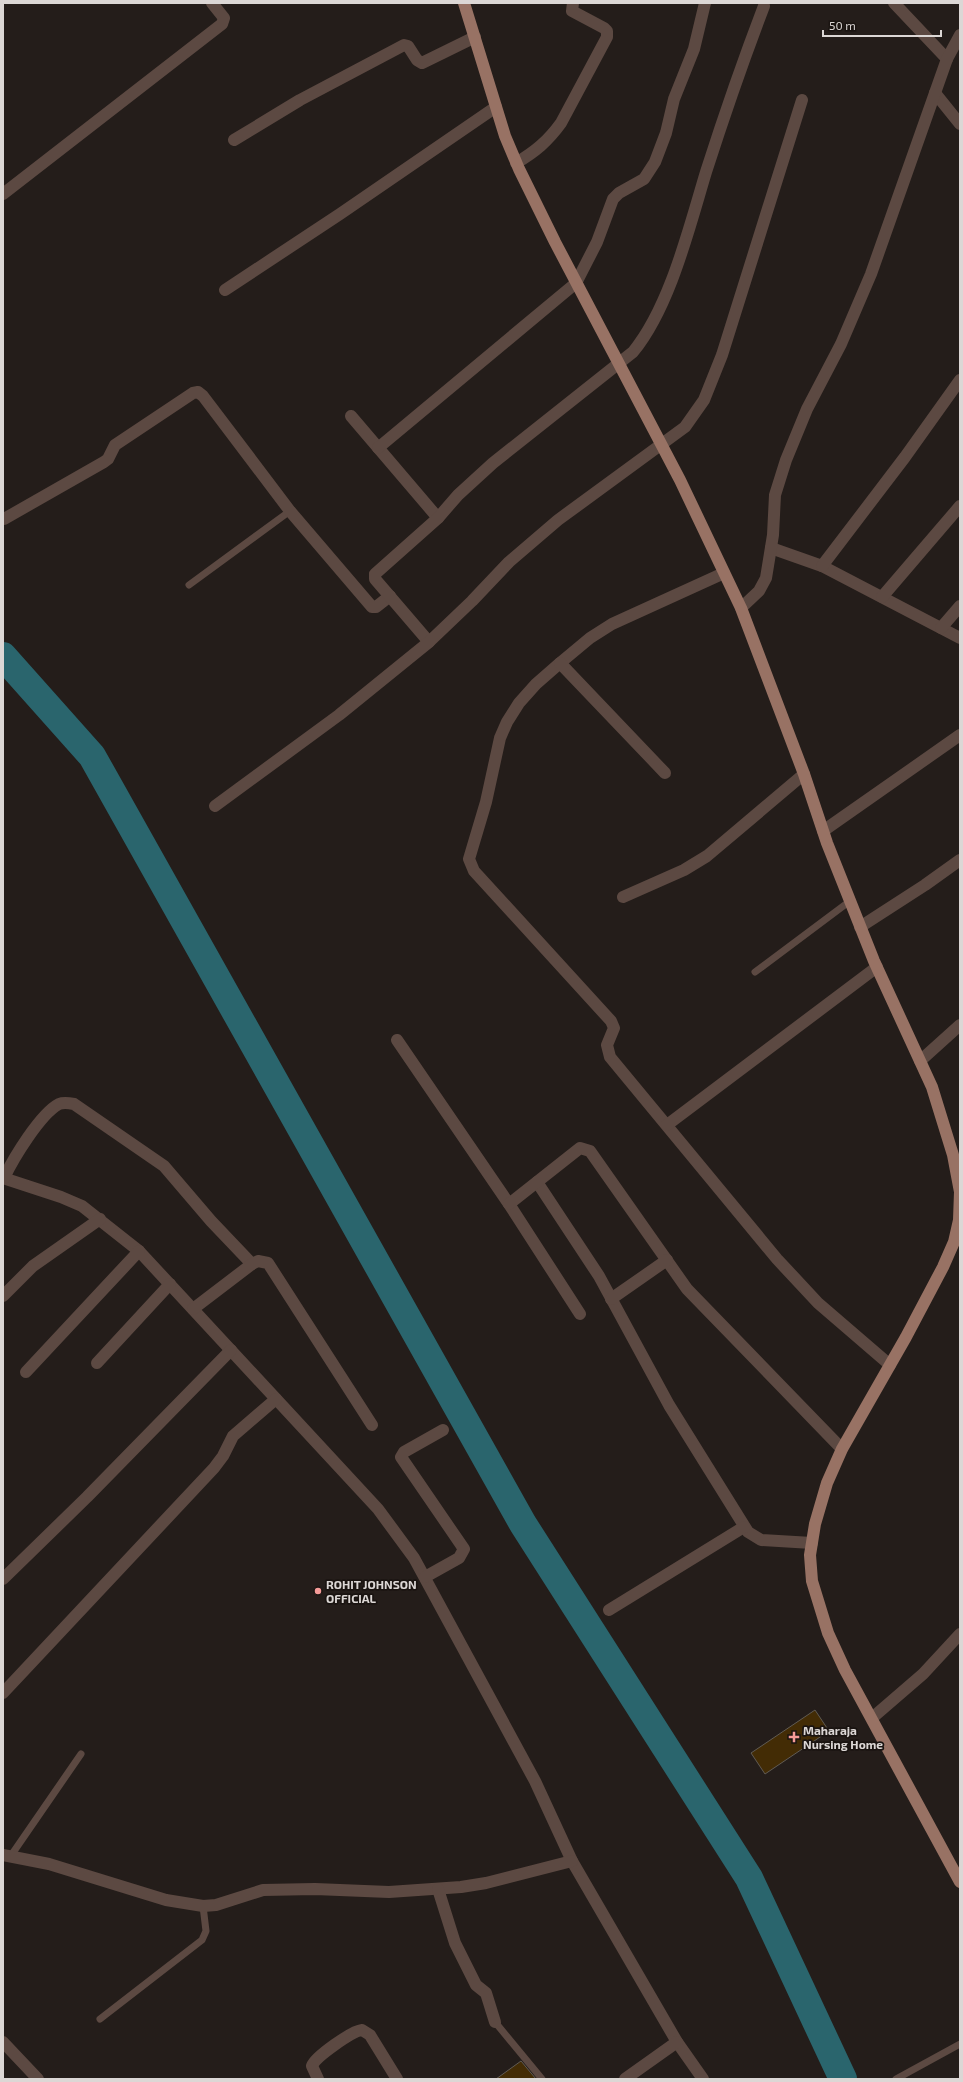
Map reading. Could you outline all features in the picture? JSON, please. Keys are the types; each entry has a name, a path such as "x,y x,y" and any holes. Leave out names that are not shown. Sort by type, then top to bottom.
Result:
{"main road":[{"path":"464,3 496,107 516,164 576,283 620,362 741,608 860,927 920,1061 958,1163 960,1192 959,1220 954,1242 943,1267 842,1449 827,1483 815,1524 810,1555 812,1581 828,1634 845,1670 960,1882"}],"street":[{"path":"3,194 222,24 224,18 212,3"},
{"path":"516,164 543,145 561,123 606,37 607,31 604,28 572,11 573,3"},
{"path":"378,448 576,283 597,242 613,199 619,193 644,179 658,157 666,133 674,99 694,49 704,3"},
{"path":"894,3 947,60"},
{"path":"430,642 375,579 375,574 438,518 458,495 493,462 633,352 648,331 677,265 736,81 764,6"},
{"path":"741,608 759,591 766,578 771,548 776,496 786,460 807,408 841,344 871,274 947,60 960,35"},
{"path":"234,140 300,100 404,45 408,46 417,60 422,63 475,37"},
{"path":"935,93 960,124"},
{"path":"215,806 339,715 430,642 509,562 530,543 564,516 685,427 694,416 713,379 802,100"},
{"path":"225,290 340,214 496,107"},
{"path":"822,566 905,457 960,380"},
{"path":"4,519 104,462 115,445 193,393 198,392 203,396 290,512 372,607 376,607 390,596"},
{"path":"351,416 438,518"},
{"path":"882,597 960,506"},
{"path":"771,548 822,566 960,638"},
{"path":"724,573 612,624 590,638 560,663 536,684 519,703 507,722 500,738 486,802 469,859 474,871 611,1020 614,1028 607,1048 610,1057 772,1253 818,1303 890,1364"},
{"path":"941,628 960,606"},
{"path":"560,663 665,773"},
{"path":"823,831 960,735"},
{"path":"623,897 684,870 707,856 804,774"},
{"path":"860,927 925,885 960,860"},
{"path":"667,1125 877,967"},
{"path":"920,1061 960,1025"},
{"path":"397,1040 509,1204 580,1314"},
{"path":"252,1264 211,1221 164,1166 74,1104 60,1104 52,1109 18,1151 3,1178 61,1197 82,1206 139,1251 378,1509 414,1558 425,1577 535,1781 572,1861 677,2042 703,2079"},
{"path":"509,1204 580,1148 587,1149 593,1154 687,1289 842,1449"},
{"path":"537,1182 581,1247 612,1299 669,1405 744,1527 752,1536 761,1540 812,1542"},
{"path":"3,1296 33,1266 100,1219"},
{"path":"26,1372 139,1251"},
{"path":"612,1299 667,1260"},
{"path":"193,1309 252,1264 262,1261 271,1266 372,1425"},
{"path":"98,1363 170,1284"},
{"path":"3,1579 88,1497 231,1350"},
{"path":"3,1693 214,1468 223,1456 233,1436 276,1399"},
{"path":"425,1577 458,1558 464,1550 401,1457 404,1452 443,1430"},
{"path":"609,1610 744,1527"},
{"path":"872,1718 923,1674 960,1634"},
{"path":"6,1856 49,1864 166,1900 202,1906 216,1905 263,1890 314,1889 389,1892 486,1884 572,1861"},
{"path":"438,1889 455,1944 476,1985 486,1993 495,2022"},
{"path":"318,2079 312,2066 317,2058 354,2033 362,2030 370,2035 397,2079"},
{"path":"3,2042 38,2079"},
{"path":"625,2079 677,2042"}],"lane":[{"path":"189,585 290,512"},
{"path":"755,972 850,901"},
{"path":"6,1856 81,1754"},
{"path":"100,2019 202,1940 206,1931 202,1906"},
{"path":"495,2022 542,2079"},
{"path":"896,2079 960,2044"}],"building":[{"path":"815,1710 829,1731 765,1774 751,1753"},
{"path":"521,2061 536,2079 496,2079"}],"waterway":[{"path":"3,656 92,756 523,1524 749,1878 843,2079"}],"place":[{"name":"ROHIT JOHNSON OFFICIAL","path":"318,1591"},
{"name":"Maharaja Nursing Home","path":"794,1737"}]}
